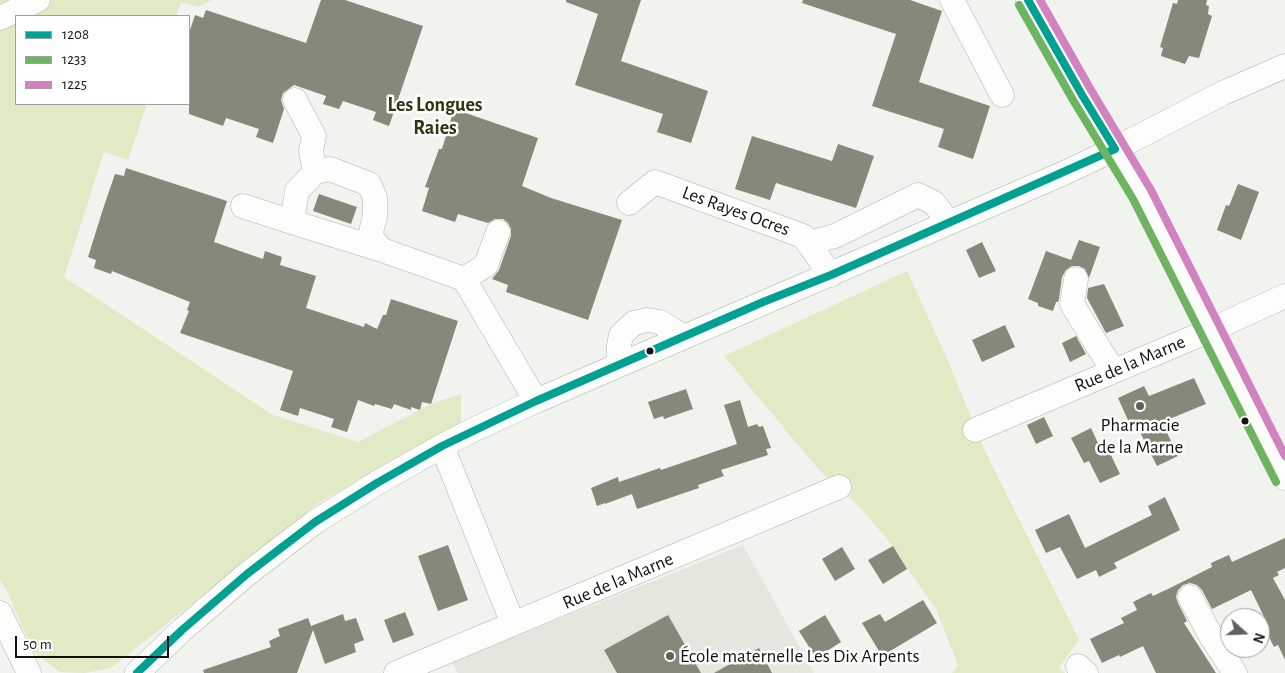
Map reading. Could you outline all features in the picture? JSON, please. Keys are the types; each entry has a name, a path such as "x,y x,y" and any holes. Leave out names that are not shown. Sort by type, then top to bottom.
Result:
{"street":[{"path":"0,18 38,0"},
{"path":"952,0 1002,95"},
{"path":"1028,0 1082,96 1142,194 1285,478"},
{"path":"137,673 182,630 247,574 315,522 377,483 442,446 536,401 832,275 1115,149 1223,93 1285,66"},
{"path":"295,100 314,136 311,151 315,172"},
{"path":"292,222 297,191 315,172 330,168 369,184 375,198 375,216 370,236 382,250"},
{"name":"Les Rayes Ocres","path":"629,202 655,182 803,236 832,275"},
{"path":"809,243 836,236 918,195 934,203 949,223"},
{"path":"243,206 464,278 536,401"},
{"path":"464,278 486,265 498,232"},
{"path":"1076,279 1072,304 1113,371"},
{"name":"Rue de la Marne","path":"975,430 1211,330 1285,296"},
{"path":"618,365 621,336 634,323 647,320 660,322 684,337"},
{"path":"442,446 513,624"},
{"name":"Rue de la Marne","path":"396,673 441,665 513,624 839,488"},
{"path":"1190,597 1212,638 1235,673"},
{"path":"0,613 25,672"}],"shaded area":[{"path":"743,545 814,673 458,673 452,662"}],"green space":[{"path":"0,0 212,0 198,7 181,2 176,15 15,15 15,105 147,105 128,160 104,152 64,277 273,415 358,442 431,404 461,394 461,423 320,502 111,668 85,673 60,672 34,653 6,589 0,580"},
{"path":"907,271 945,354 984,449 1079,640 1059,667 1065,673 952,673 958,665 935,607 907,569 893,546 858,505 819,470 724,356"}],"building":[{"path":"321,0 345,0 423,26 389,126 373,120 376,112 343,101 339,109 323,104 326,96 294,85 283,93 281,100 284,109 273,143 256,137 259,129 226,118 223,126 189,114 190,30 195,15 203,18 206,10 306,43"},
{"path":"566,0 641,0 621,61 708,91 691,143 657,132 663,114 575,85 598,14 566,2"},
{"path":"803,0 910,0 942,11 919,82 990,106 973,159 938,147 944,129 872,106 896,34 802,3"},
{"path":"1178,0 1207,0 1206,5 1209,6 1208,14 1212,16 1199,58 1189,56 1185,64 1161,56 1163,48 1160,47 1173,3 1177,4"},
{"path":"454,109 538,138 522,186 551,198 622,220 588,320 506,292 508,285 492,279 499,270 511,236 511,229 503,219 495,219 488,223 458,214 455,222 422,211 429,188 425,187 439,149 442,149"},
{"path":"752,136 832,161 838,144 874,156 856,208 776,183 770,200 735,189"},
{"path":"126,168 227,201 214,242 263,259 265,251 282,257 280,265 316,276 306,308 364,327 365,323 377,329 383,315 386,315 391,299 458,321 431,404 422,402 420,410 411,407 411,410 394,404 392,409 375,404 374,406 358,400 347,432 331,427 334,419 300,408 298,416 280,410 293,371 180,333 189,311 187,310 190,302 112,271 111,274 94,268 96,260 88,257 104,206 115,174 124,176"},
{"path":"1238,184 1259,192 1241,240 1217,230 1226,205 1229,206"},
{"path":"319,194 357,207 351,224 313,211"},
{"path":"1079,240 1100,247 1089,278 1085,269 1079,266 1072,266 1066,270 1062,277 1059,299 1053,311 1038,306 1038,303 1028,299 1046,251 1071,260"},
{"path":"982,242 996,271 979,278 966,250"},
{"path":"1104,284 1124,326 1106,333 1087,298 1088,288"},
{"path":"1005,325 1015,347 982,362 972,340"},
{"path":"1076,336 1086,354 1070,362 1062,343"},
{"path":"1194,378 1206,404 1162,422 1178,456 1157,466 1137,426 1132,429 1118,398 1144,386 1149,396"},
{"path":"686,389 693,409 664,419 663,416 654,419 648,402"},
{"path":"740,400 748,427 757,424 759,427 763,426 771,448 766,449 768,455 721,470 724,476 698,485 699,488 637,509 632,494 597,506 591,488 618,477 619,482 660,468 661,470 737,444 724,405"},
{"path":"1044,417 1053,436 1036,444 1027,425"},
{"path":"1091,428 1103,454 1109,451 1120,474 1100,483 1089,461 1084,463 1071,438"},
{"path":"1165,497 1180,530 1114,563 1117,568 1099,577 1096,570 1077,579 1060,547 1046,553 1035,530 1069,514 1085,548 1152,515 1148,506"},
{"path":"1285,538 1285,568 1277,572 1279,575 1273,578 1285,600 1285,660 1278,645 1274,647 1270,639 1270,608 1260,608 1251,590 1212,609 1202,590 1197,585 1190,583 1183,585 1178,590 1176,597 1187,621 1184,623 1216,673 1156,673 1143,646 1102,663 1090,639 1124,623 1121,618 1137,610 1133,602 1151,593 1153,596 1170,588 1212,567 1211,563 1229,555 1232,562"},
{"path":"448,545 468,600 438,611 418,556"},
{"path":"893,546 907,569 883,584 868,560"},
{"path":"842,547 855,569 835,581 822,559"},
{"path":"923,600 937,623 882,656 862,623 880,614 885,622"},
{"path":"405,612 414,635 393,643 384,620"},
{"path":"343,614 345,621 356,618 364,640 354,644 356,652 325,664 313,630 297,673 204,673 203,670 271,647 269,641 280,636 278,629 308,618 311,626"},
{"path":"668,615 701,673 617,673 604,650"},
{"path":"825,615 841,642 816,658 799,631"},
{"path":"759,648 772,673 714,673"}],"transit line":[{"name":"1208","path":"1028,0 1115,149"},
{"name":"1225","path":"1040,0 1151,190 1285,456"},
{"name":"1233","path":"1019,5 1073,100 1133,199 1276,482"},
{"name":"1208","path":"137,673 182,630 247,574 315,522 377,483 442,446 536,401 763,302 831,275 1115,149"}],"place":[{"name":"Pharmacie de la Marne","path":"1140,406"},
{"name":"École maternelle Les Dix Arpents","path":"670,656"}],"district":[{"name":"Les Longues Raies","path":"435,116"}]}
